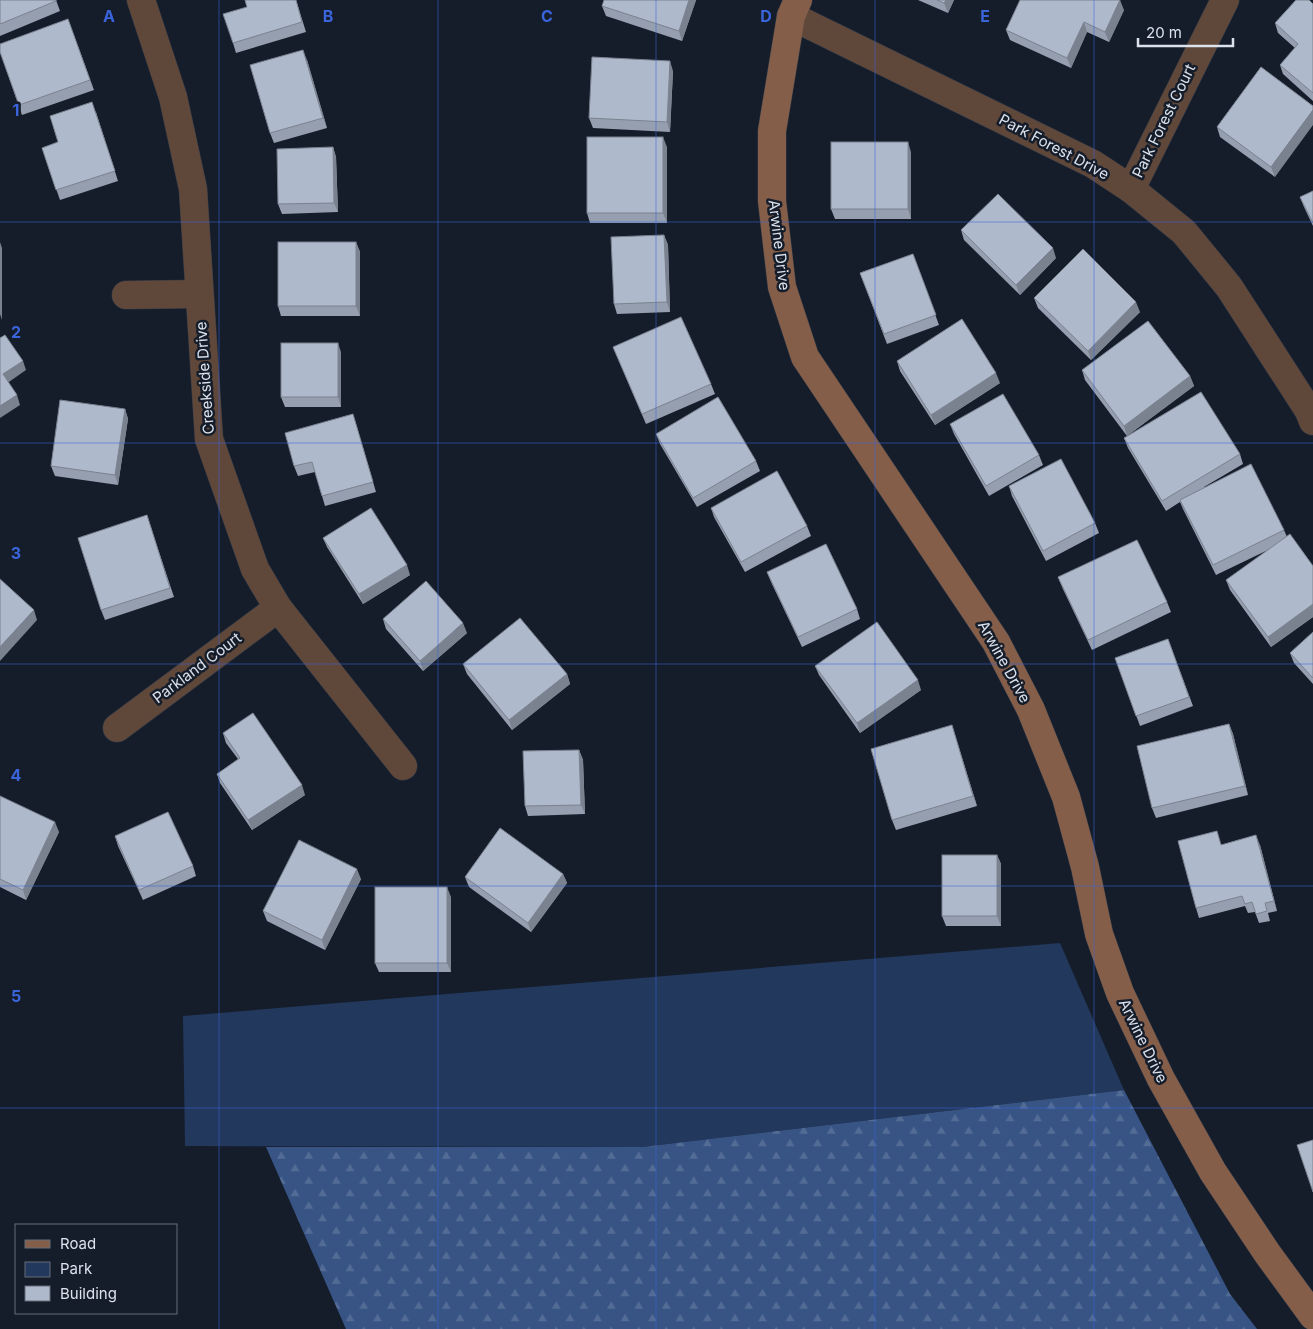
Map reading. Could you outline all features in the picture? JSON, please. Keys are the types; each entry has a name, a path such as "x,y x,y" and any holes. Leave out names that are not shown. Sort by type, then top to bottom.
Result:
{"street":[{"name":"Creekside Drive","path":"141,0 173,96 193,189 209,439 255,569 278,608 404,766"},
{"name":"Park Forest Court","path":"1131,189 1225,0"},
{"name":"Park Forest Drive","path":"794,8 1093,164 1131,189 1184,232 1229,287 1312,414"},
{"name":"Arwine Drive","path":"794,8 772,131 772,201 782,287 805,357 996,642 1031,710 1066,797 1085,867 1099,934 1120,993 1161,1079 1214,1172 1267,1253 1313,1316"},
{"path":"126,294 199,294"},
{"name":"Parkland Court","path":"116,728 278,608"}],"green space":[{"path":"1060,943 1124,1090 642,1147 185,1146 183,1016"},
{"path":"1124,1090 1230,1294 1257,1329 346,1329 266,1147 642,1147"}],"building":[{"path":"0,0 56,0 56,1 0,24"},
{"path":"245,0 296,0 302,22 233,43 223,14 247,7"},
{"path":"604,0 689,0 679,31 602,6"},
{"path":"1020,0 1120,0 1105,32 1084,22 1067,58 1006,30"},
{"path":"1296,0 1309,0 1313,4 1313,93 1280,65 1298,44 1275,23"},
{"path":"68,19 90,80 19,105 0,52 0,44"},
{"path":"303,50 323,118 270,133 250,65"},
{"path":"592,57 670,61 667,122 589,118"},
{"path":"1261,67 1313,106 1313,110 1271,167 1217,127"},
{"path":"92,102 115,171 56,190 42,148 58,142 50,116"},
{"path":"587,137 663,137 663,213 587,213"},
{"path":"831,142 908,142 908,209 831,209"},
{"path":"333,147 334,203 278,204 277,149"},
{"path":"1313,191 1313,223 1300,197"},
{"path":"998,194 1053,248 1016,285 961,230"},
{"path":"664,235 667,302 614,304 611,237"},
{"path":"278,242 356,242 356,306 278,306"},
{"path":"1083,249 1136,302 1088,351 1034,298"},
{"path":"913,254 936,315 884,334 860,273"},
{"path":"681,317 711,384 642,414 613,347"},
{"path":"962,319 996,373 931,415 897,361"},
{"path":"1148,321 1190,376 1124,426 1082,370"},
{"path":"5,335 23,361 3,374 17,395 0,406 0,338"},
{"path":"281,343 338,343 338,397 281,397"},
{"path":"1201,392 1240,454 1162,501 1124,438"},
{"path":"1003,394 1039,455 986,486 950,424"},
{"path":"718,397 756,461 693,498 656,434"},
{"path":"60,400 125,409 115,475 51,466"},
{"path":"353,414 373,482 322,496 312,462 294,466 285,433"},
{"path":"1061,459 1095,523 1043,551 1009,486"},
{"path":"1251,464 1284,530 1213,565 1180,500"},
{"path":"777,471 807,526 741,562 711,508"},
{"path":"371,508 407,565 359,594 323,538"},
{"path":"147,515 170,588 101,610 78,538"},
{"path":"1290,534 1313,566 1313,604 1268,637 1226,580"},
{"path":"1137,540 1167,602 1088,640 1058,577"},
{"path":"826,544 857,609 798,637 767,572"},
{"path":"0,579 34,610 0,647"},
{"path":"426,581 463,623 420,661 383,619"},
{"path":"520,618 567,674 509,720 463,664"},
{"path":"877,622 918,680 857,723 815,666"},
{"path":"1313,632 1313,678 1290,653"},
{"path":"1168,639 1189,697 1136,716 1115,658"},
{"path":"253,713 302,785 248,820 217,774 240,758 223,733"},
{"path":"1229,724 1245,786 1152,808 1137,746"},
{"path":"952,725 973,796 892,820 871,749"},
{"path":"579,750 581,805 525,806 523,751"},
{"path":"0,796 55,822 23,890 0,879"},
{"path":"168,812 193,866 139,890 115,836"},
{"path":"500,828 563,874 528,923 465,877"},
{"path":"1217,831 1221,845 1256,835 1274,901 1265,903 1267,911 1256,914 1252,902 1245,904 1242,896 1196,908 1178,841"},
{"path":"299,840 357,869 322,940 263,911"},
{"path":"942,855 997,855 997,916 942,916"},
{"path":"375,887 447,887 447,963 375,963"},
{"path":"1313,1140 1313,1192 1297,1145"}]}
